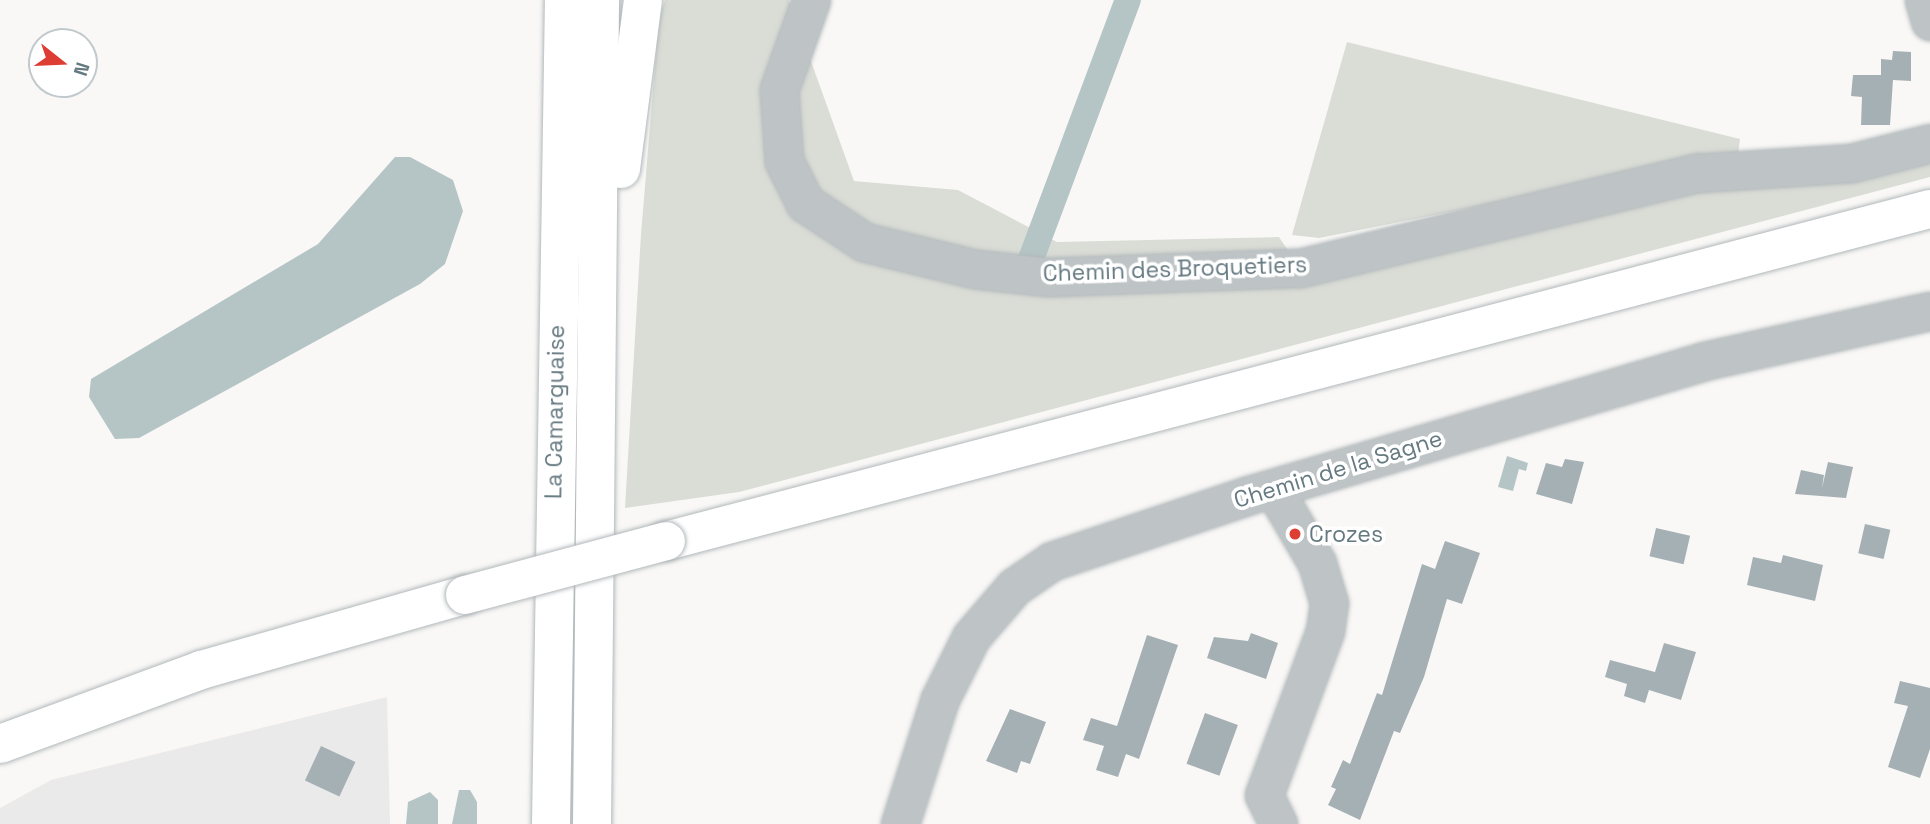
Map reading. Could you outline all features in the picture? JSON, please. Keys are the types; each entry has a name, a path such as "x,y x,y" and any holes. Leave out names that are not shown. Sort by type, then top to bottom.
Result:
{"main road":[{"path":"541,0 554,398"},
{"name":"La Camarguaise","path":"551,824 554,398 564,0"},
{"name":"La Camarguaise","path":"592,824 600,0"},
{"path":"594,491 624,121 643,0"},
{"path":"0,744 201,670 465,595 1930,209"}],"street":[{"name":"Chemin des Broquetiers","path":"811,0 779,90 784,161 805,203 864,242 975,269 1049,277 1300,268 1697,173 1851,163 1930,143"},
{"path":"1924,0 1930,21"},
{"name":"Chemin de la Sagne","path":"901,824 940,699 971,637 1014,587 1086,548 1273,488 1704,361 1930,310"},
{"path":"1265,819 1264,795 1325,631 1329,603 1317,564 1273,488"}],"shaded area":[{"path":"665,0 789,0 854,181 958,190 1057,242 1279,237 1307,279 1718,185 1813,184 1930,159 1930,177 739,492 625,508 641,234 659,17"},
{"path":"1347,42 1740,139 1738,155 1319,238 1292,235"},
{"path":"395,157 410,157 453,180 463,211 445,264 420,284 139,438 115,439 89,397 91,379 318,244"},
{"path":"1507,456 1528,463 1526,471 1519,469 1513,491 1498,487"},
{"path":"387,697 390,824 0,824 0,808 51,780"},
{"path":"459,790 470,790 477,802 477,824 452,824"},
{"path":"430,792 438,800 438,824 406,824 408,802"}],"building":[{"path":"1893,51 1911,52 1911,81 1893,80 1890,125 1861,125 1862,97 1851,96 1853,75 1881,75 1881,59 1892,60"},
{"path":"1565,459 1584,462 1572,504 1536,494 1546,463 1562,467"},
{"path":"1828,462 1853,467 1846,498 1795,494 1801,470 1824,475 1822,488"},
{"path":"1865,524 1890,530 1884,559 1858,553"},
{"path":"1656,528 1690,536 1684,564 1649,556"},
{"path":"1445,541 1480,553 1462,604 1447,599 1424,677 1400,733 1394,731 1360,820 1328,805 1336,789 1331,787 1343,760 1350,764 1377,693 1382,695 1422,564 1435,569"},
{"path":"1783,555 1823,565 1815,601 1747,585 1753,557 1781,563"},
{"path":"1251,633 1278,643 1266,679 1207,658 1214,637 1248,641"},
{"path":"1147,635 1178,645 1139,759 1126,754 1118,777 1096,770 1104,746 1083,740 1091,718 1117,726"},
{"path":"1664,643 1696,652 1681,700 1649,690 1645,703 1624,696 1627,684 1605,677 1610,660 1655,672"},
{"path":"1900,681 1930,688 1930,749 1920,778 1888,767 1908,706 1894,703"},
{"path":"1010,709 1046,722 1030,764 1021,761 1017,773 986,761"},
{"path":"1205,713 1238,725 1219,776 1187,764"},
{"path":"321,746 355,762 339,796 305,780"}],"waterway":[{"path":"1028,267 1128,0"}],"place":[{"name":"Crozes","path":"1295,534"}]}
